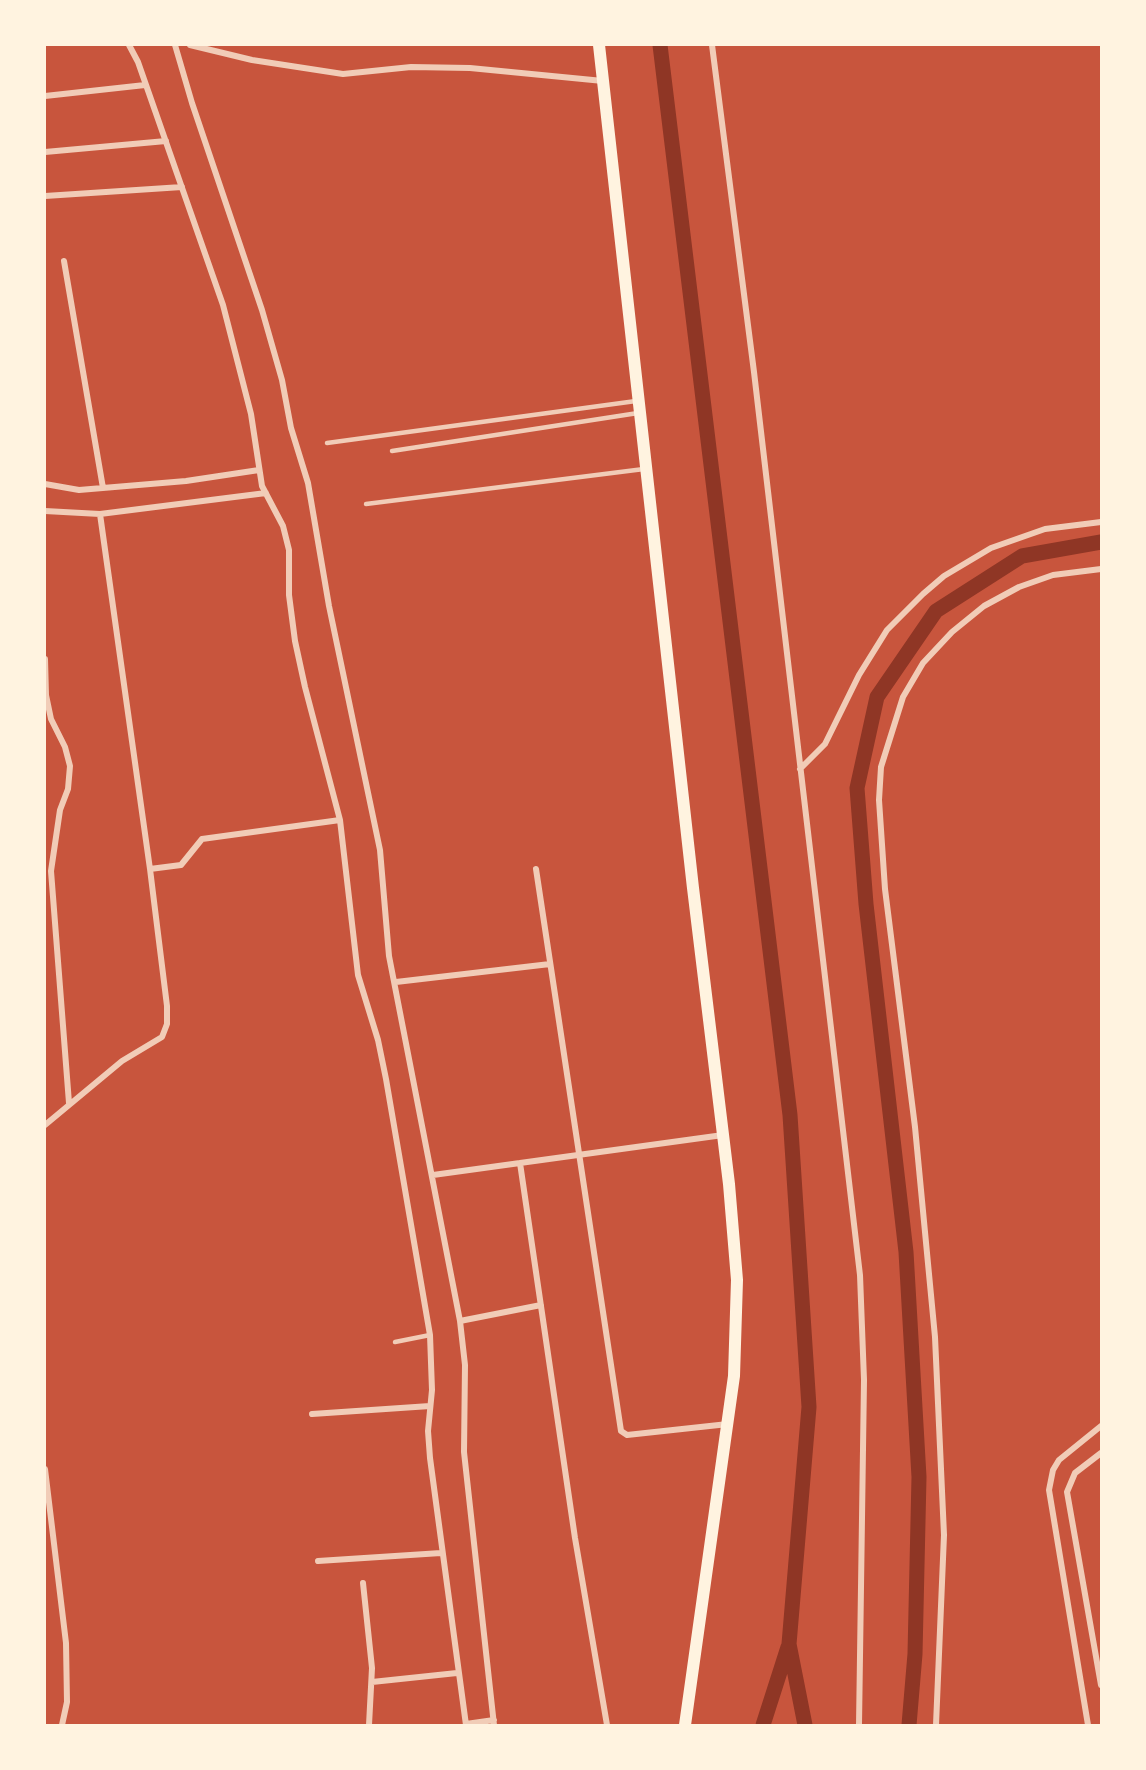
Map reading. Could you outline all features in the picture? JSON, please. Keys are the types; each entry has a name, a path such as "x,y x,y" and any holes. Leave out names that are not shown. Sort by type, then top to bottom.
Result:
{"main road":[{"path":"599,45 723,1135 737,1280 736,1340 728,1424 686,1725"}],"street":[{"path":"129,45 138,62 223,305 251,414 266,493 283,526 289,550 289,595 295,641 304,687 340,820 358,975 378,1040 388,1088 430,1335 432,1390 430,1458 457,1673 466,1724 494,1722 464,1452 465,1365 460,1321 396,982 389,956 380,850 328,606 309,483 291,428 282,380 262,310 192,104 175,45"},
{"path":"190,45 252,60 343,74 411,67 470,68 604,81"},
{"path":"712,45 754,372 860,1275 863,1320 863,1512 859,1725"},
{"path":"45,96 145,85"},
{"path":"45,152 166,141"},
{"path":"45,196 182,187"},
{"path":"64,261 103,488"},
{"path":"45,484 80,490 186,481 260,470"},
{"path":"45,511 100,514 266,493"},
{"path":"45,1125 69,1103 122,1062 152,1046 162,1037 167,1024 150,869 100,514"},
{"path":"800,769 825,744 859,675 887,630 944,576 991,548 1045,529 1101,522"},
{"path":"936,1725 944,1535 935,1337 915,1127 885,889 879,800 881,767 903,697 923,663 952,632 984,606 1019,587 1053,575 1101,569"},
{"path":"45,659 46,695 51,720 65,747 70,766 68,789 60,810 51,871 69,1103"},
{"path":"150,869 181,865 202,839 340,820"},
{"path":"536,869 623,1433 728,1424"},
{"path":"396,982 550,964"},
{"path":"433,1175 723,1135"},
{"path":"520,1163 593,1654 607,1725"},
{"path":"460,1321 541,1305"},
{"path":"312,1414 430,1406"},
{"path":"1089,1725 1049,1490 1053,1470 1059,1460 1101,1426"},
{"path":"1101,1453 1075,1473 1067,1492 1101,1686"},
{"path":"45,1469 66,1643 68,1702 62,1725"},
{"path":"318,1561 441,1553"},
{"path":"363,1583 372,1682 369,1725"},
{"path":"372,1682 457,1673"}],"lane":[{"path":"327,443 640,407"},
{"path":"392,451 640,407"},
{"path":"366,504 646,469"},
{"path":"395,1342 430,1335"}],"waterway":[{"path":"660,45 790,1115 809,1407 789,1644 805,1725"},
{"path":"909,1725 915,1654 919,1477 906,1252 866,904 857,788 877,697 936,611 1022,556 1101,542"},
{"path":"763,1725 788,1647"}]}
